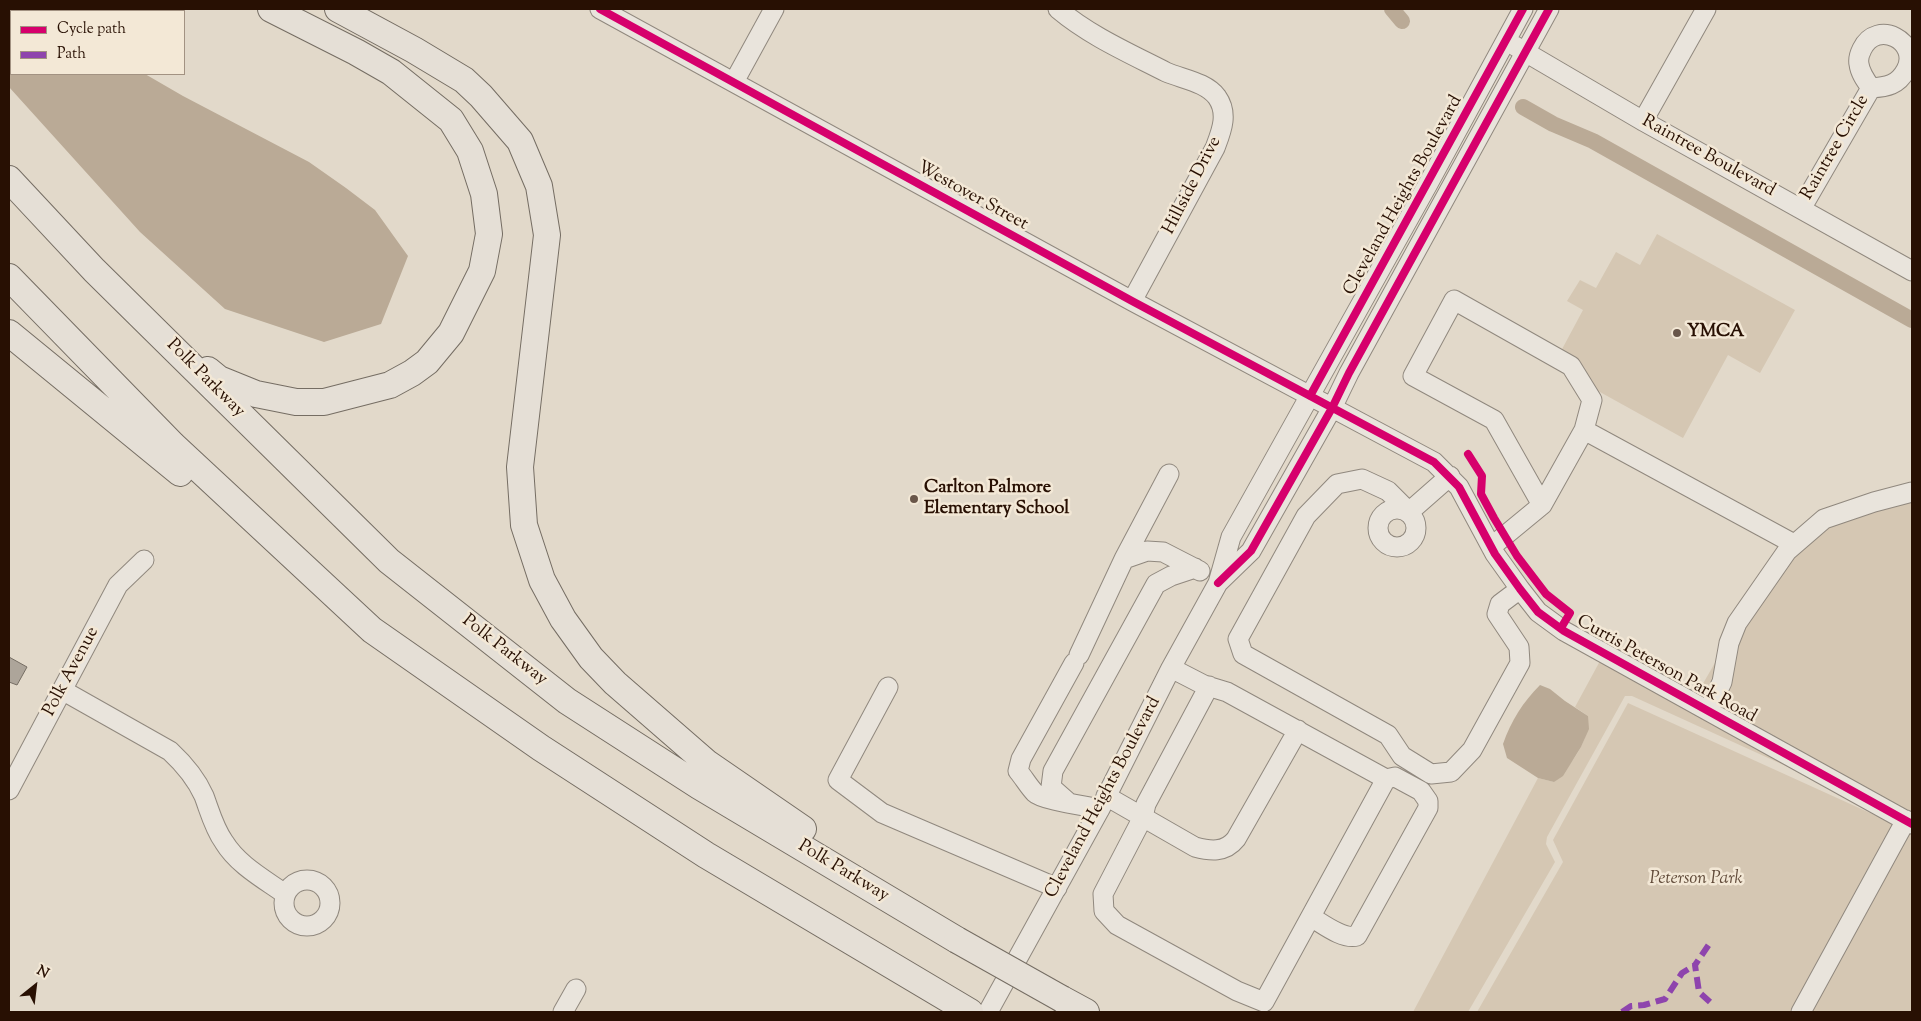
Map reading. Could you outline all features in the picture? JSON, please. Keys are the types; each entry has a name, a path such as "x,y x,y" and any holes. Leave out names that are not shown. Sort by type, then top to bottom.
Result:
{"highway":[{"path":"94,270 219,380 256,394 296,402 324,402 390,385 412,373 426,362 451,333 482,271 489,234 484,194 470,151 451,120 391,72 271,9"},
{"path":"338,9 414,50 464,80 481,96 520,142 539,186 546,236 520,467 524,526 542,580 563,619 591,658 615,683 707,763 865,872 932,925"},
{"name":"Polk Parkway","path":"9,179 94,270 389,561 567,701 699,786 957,940 1086,1012"},
{"path":"9,277 173,445 372,630"},
{"path":"9,333 372,630 542,748 706,855 970,1012"}],"street":[{"name":"Westover Street","path":"600,9 1132,301 1332,408"},
{"path":"734,82 774,9"},
{"name":"Hillside Drive","path":"1058,9 1092,34 1169,73 1202,86 1213,93 1218,99 1222,110 1223,125 1215,148 1132,301"},
{"name":"Cleveland Heights Boulevard","path":"988,1012 1057,888 1171,668 1218,583 1231,537 1523,9"},
{"name":"Cleveland Heights Boulevard","path":"1218,583 1251,551 1332,408 1349,372 1549,9"},
{"path":"1643,121 1706,9"},
{"name":"Raintree Boulevard","path":"1506,41 1643,121 1912,271"},
{"name":"Raintree Circle","path":"1801,209 1871,88"},
{"path":"1491,548 1542,505 1584,430 1592,400 1571,366 1454,300 1413,376 1494,420 1542,505"},
{"name":"Curtis Peterson Park Road","path":"1332,408 1434,462 1450,476 1459,487 1491,548 1520,589 1538,612 1564,631 1909,822"},
{"path":"1584,430 1794,544"},
{"path":"1169,474 1124,559 1076,659 1021,759 1018,772 1036,794 1044,799 1068,802 1103,802 1143,818 1195,847 1211,851 1231,846 1298,730"},
{"path":"1450,476 1409,512 1388,491 1362,479 1337,484 1306,516 1251,614 1238,639 1243,654 1388,735 1402,756 1431,774 1451,772 1472,750 1520,663 1520,647 1497,614 1500,604 1520,589"},
{"path":"1708,711 1722,682 1729,643 1737,623 1787,551 1824,518 1912,492"},
{"path":"1124,559 1147,552 1163,552 1195,568 1218,583"},
{"name":"Polk Avenue","path":"9,790 118,585 144,560"},
{"path":"1068,802 1051,787 1053,771 1156,584 1171,576 1195,568"},
{"path":"1171,668 1209,686 1227,692 1386,779 1395,777 1421,791 1428,801 1428,808 1357,936 1346,935 1311,917"},
{"path":"1209,686 1146,804 1143,818 1103,894 1104,911 1117,925 1237,991 1264,1002 1386,779"},
{"path":"888,687 838,780 882,813 1057,888"},
{"path":"62,690 170,750 195,778 204,796 212,822 224,843 240,862 285,894"},
{"path":"1801,1012 1909,822"},
{"path":"564,1012 576,989"}],"green space":[{"name":"YMCA","path":"1657,234 1795,310 1760,373 1728,355 1683,438 1553,366 1583,310 1567,301 1580,280 1596,288 1616,252 1640,265"},
{"path":"1912,501 1912,813 1697,694 1789,534"},
{"path":"1600,661 1799,772 1632,696 1625,696 1547,837 1546,844 1555,862 1468,1012 1413,1012 1538,778 1554,782 1578,752 1586,735 1588,716 1575,707"},
{"name":"Peterson Park","path":"1628,703 1912,832 1912,1012 1477,1012 1563,862 1553,840"}],"shaded area":[{"path":"9,9 35,9 37,10 10,10 10,75 147,75 309,162 375,210 408,256 381,324 324,342 225,309 140,232 9,87"},
{"path":"1540,685 1550,689 1588,716 1589,729 1581,747 1563,776 1554,782 1538,778 1507,758 1503,744 1518,712"}],"building":[{"path":"9,657 27,667 17,685 9,682"}],"waterway":[{"path":"1392,9 1402,21"},
{"path":"1523,107 1553,124 1593,141 1912,320"}],"marked path":[{"path":"1710,943 1695,965 1699,992 1710,1002"},
{"path":"1622,1012 1631,1006 1644,1005 1665,999 1682,973 1695,965"}],"cycle path":[{"path":"600,9 1132,301 1434,462 1459,487 1495,554 1538,612 1564,631 1912,824"},
{"path":"1310,396 1523,9"},
{"path":"1218,583 1251,551 1332,408 1349,373 1549,9"},
{"path":"1468,454 1482,476 1481,494 1517,556 1546,594 1570,613 1561,628"}],"place":[{"name":"YMCA","path":"1677,333"},
{"name":"Carlton Palmore Elementary School","path":"914,499"}]}
